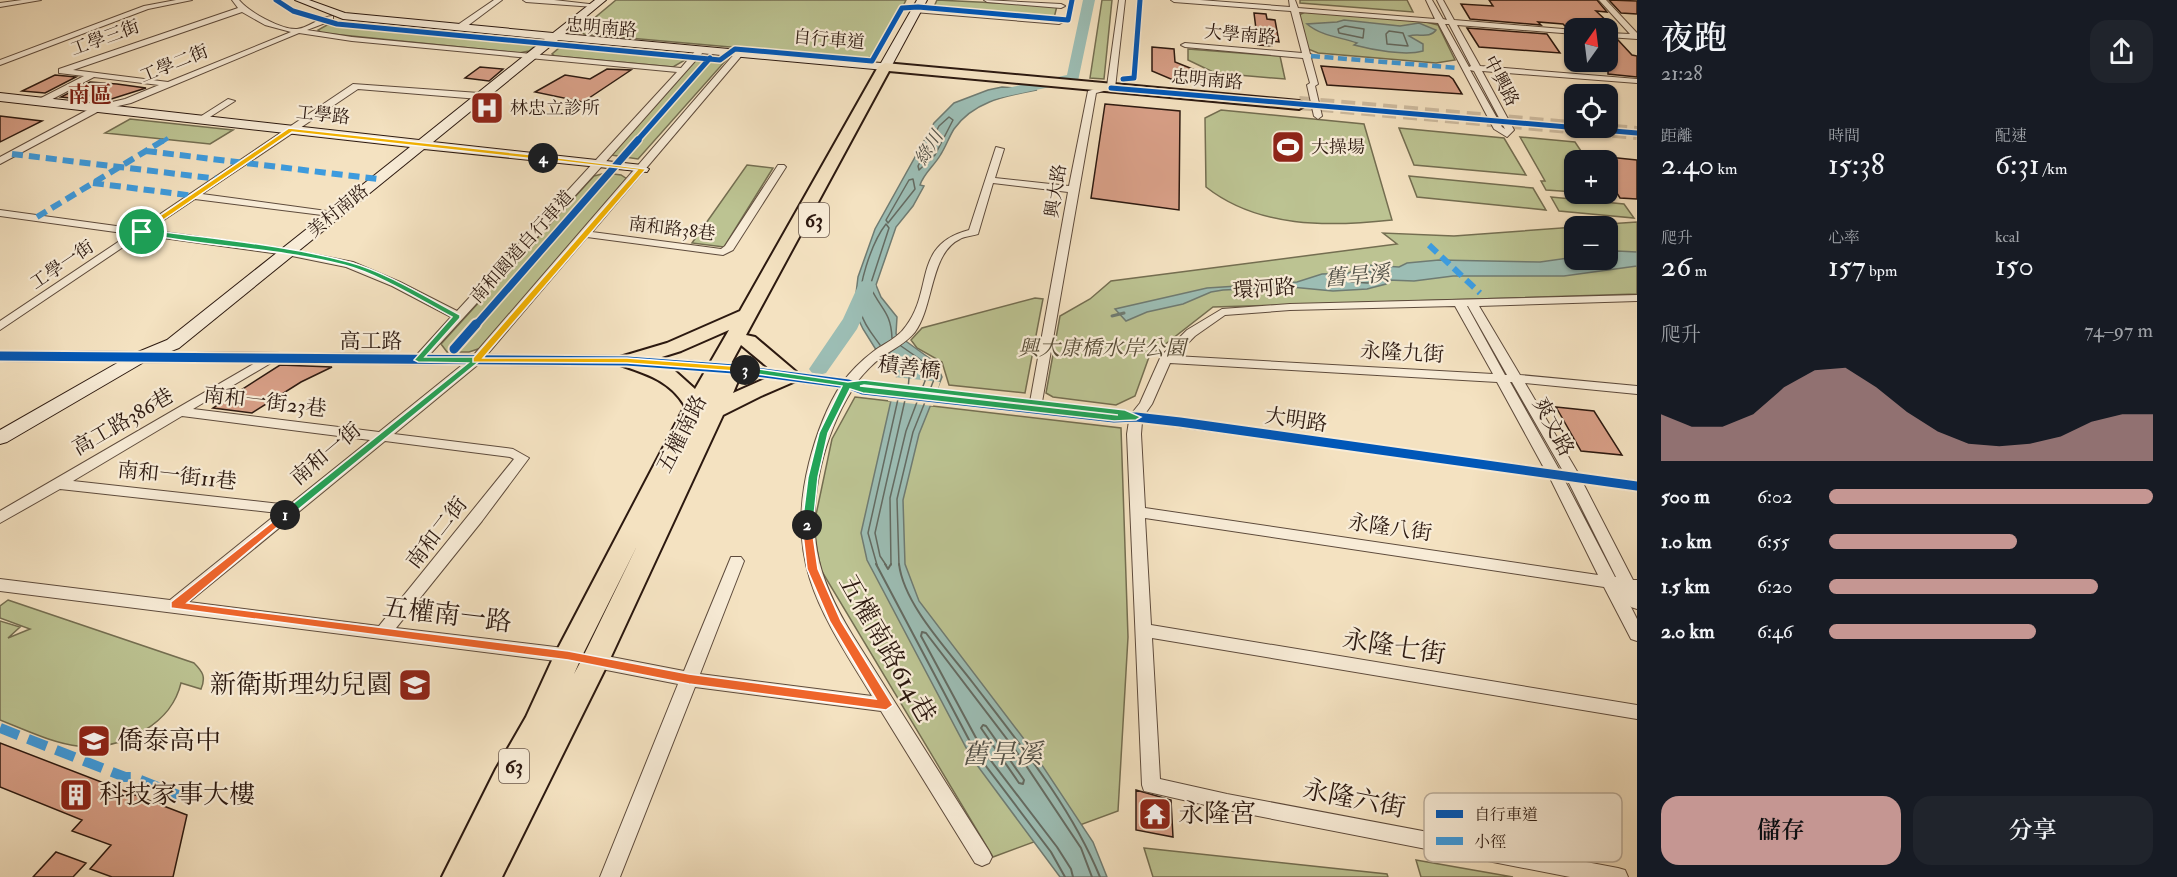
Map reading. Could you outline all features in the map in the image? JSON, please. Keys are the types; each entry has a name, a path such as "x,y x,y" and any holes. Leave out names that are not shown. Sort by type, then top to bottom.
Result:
{"main road":[{"name":"忠明南路","path":"889,69 1045,82 1089,89 1111,87 1300,107 1013,83 889,69"},
{"name":"五權南路","path":"485,877 581,658 725,368 748,315 889,69"},
{"name":"五權南路","path":"725,368 748,341 889,69"},
{"path":"627,361 674,347 748,315"},
{"path":"748,341 791,376"},
{"path":"627,361 663,372 676,380 703,409 791,376"},
{"name":"五權南路","path":"459,877 507,778 538,723 581,658"}],"street":[{"path":"0,5 38,0"},
{"path":"0,63 146,7 189,0"},
{"name":"忠明南路","path":"235,0 243,9 268,23 297,31 352,39 682,70"},
{"name":"忠明南路","path":"285,0 296,8 351,22 889,69"},
{"name":"忠明南路","path":"300,0 328,12 351,18 552,39"},
{"path":"459,28 499,0"},
{"path":"526,0 597,3"},
{"name":"五權南路","path":"889,69 921,7 931,0"},
{"path":"987,0 1061,6"},
{"path":"1111,87 1122,0"},
{"path":"1174,0 1290,6"},
{"path":"1183,0 1290,6 1564,30"},
{"name":"中興路","path":"1429,0 1463,68 1498,129 1507,134 1510,130 1440,0"},
{"path":"1602,0 1636,36"},
{"name":"美村南路","path":"0,438 141,357 173,344 597,3"},
{"path":"1290,6 1304,55 1306,83 1311,85 1318,116"},
{"path":"921,7 1059,22"},
{"name":"工學三街","path":"93,75 62,71 202,21 243,9"},
{"name":"工學二街","path":"0,161 98,108 128,101 330,18"},
{"path":"1618,35 1636,36"},
{"name":"大學南路","path":"1304,55 1185,45 1304,55"},
{"path":"418,360 699,52"},
{"name":"南和一街","path":"175,605 476,360 738,56"},
{"path":"1463,68 1637,83"},
{"path":"93,75 169,84"},
{"name":"工學三街","path":"42,101 93,75"},
{"name":"工學一街","path":"0,327 356,86 480,96"},
{"name":"興大路","path":"1036,402 1056,302 1089,89"},
{"name":"工學路","path":"0,97 642,169"},
{"path":"199,120 231,101"},
{"path":"999,149 989,180 1072,189"},
{"name":"南和路38巷","path":"586,234 723,252 729,248 781,166"},
{"name":"五權南路614巷","path":"982,857 950,801 886,705 836,622 813,569 807,519 823,433 858,386 872,358 912,329 940,248 951,238 974,232 989,180"},
{"path":"195,195 334,215"},
{"path":"0,213 287,252 349,264 396,284 458,316"},
{"name":"環河路","path":"1151,785 1134,434 1136,417 1146,404 1165,358 1191,333 1222,312 1637,298"},
{"name":"爽文路","path":"1466,304 1637,635"},
{"name":"爽文路","path":"1466,304 1518,379 1632,586 1637,603"},
{"name":"高工路","path":"0,356 476,360 553,365 627,361 725,368 858,386"},
{"name":"永隆九街","path":"1165,358 1518,379 1637,390"},
{"name":"高工路386巷","path":"0,518 267,360"},
{"name":"積善橋","path":"858,386 949,396"},
{"name":"大明路","path":"949,396 1036,402 1125,413 1136,417"},
{"name":"大明路","path":"949,396 1114,418 1136,417 1637,486"},
{"name":"南和一街23巷","path":"181,412 513,453 522,458"},
{"name":"南和二街","path":"382,633 464,534 522,458"},
{"name":"南和一街11巷","path":"58,484 292,510"},
{"name":"永隆八街","path":"1137,513 1632,586"},
{"path":"610,877 736,561"},
{"name":"五權南一路","path":"0,585 175,605 581,658 689,679 886,705"},
{"name":"永隆七街","path":"1143,630 1637,712"},
{"name":"永隆六街","path":"1151,785 1424,840"},
{"name":"永隆六街","path":"1540,862 1618,877"}],"green space":[{"path":"616,0 906,0 874,56 864,59 584,34 580,30"},
{"path":"937,0 1057,6 1054,18 1047,19 936,11 933,9"},
{"path":"1102,0 1112,0 1104,79 1090,78"},
{"path":"1300,0 1407,0 1413,12 1300,3"},
{"path":"1305,12 1422,21 1438,25 1455,60 1436,63 1318,53 1308,49 1299,15"},
{"path":"339,23 530,42 535,46 529,51 519,53 322,33 318,30 327,25"},
{"path":"568,46 686,57 673,67 552,54 559,48"},
{"path":"1188,49 1280,56 1285,79 1215,73 1188,60"},
{"path":"697,57 727,59 638,159 604,154"},
{"name":"大操場","path":"1221,110 1364,124 1392,220 1343,224 1294,222 1248,210 1226,200 1206,187 1205,118"},
{"path":"130,119 233,130 210,144 105,133"},
{"path":"1399,128 1504,138 1526,175 1414,165"},
{"path":"1520,137 1575,142 1580,150 1564,150 1564,191 1546,190 1541,181 1545,181"},
{"path":"747,165 773,168 724,247 692,243"},
{"path":"606,173 621,175 627,179 481,348 469,352 447,352 441,344 594,176"},
{"path":"1409,176 1533,188 1546,210 1417,197"},
{"path":"1551,197 1564,198 1564,204 1624,204 1634,218 1618,216 1559,211"},
{"name":"興大康橋水岸公園","path":"1637,222 1637,294 1213,307 1149,357 1135,396 1116,405 1053,397 1046,393 1060,316 1090,299 1111,281 1397,244 1383,233 1454,236 1564,228 1564,270 1618,270 1618,223"},
{"path":"1035,298 1043,299 1025,393 949,385 942,362 917,348 911,340 922,328"},
{"path":"855,397 1121,428 1128,637 1118,811 993,857 821,570 813,529 832,439"},
{"path":"8,600 194,663 203,675 201,689 181,683 172,704 158,721 125,740 107,745 89,747 72,745 37,735 0,720 0,621 20,627 8,638 30,629 0,618 0,606"},
{"path":"1144,848 1387,874 1388,877 1153,877"},
{"path":"1416,860 1513,877 1421,877"}],"water":[{"path":"1344,20 1400,26 1419,23 1436,30 1427,35 1409,36 1423,44 1423,51 1398,53 1354,45 1357,43 1324,34 1307,24"},
{"name":"舊旱溪","path":"1002,87 1037,90 991,101 971,112 954,129 939,158 922,181 920,185 924,186 913,206 896,227 876,285 881,297 897,317 896,334 936,363 942,377 919,434 903,500 905,564 919,601 1030,747 1093,842 1107,877 1060,877 971,757 867,560 861,533 897,374 883,361 854,310 858,277 875,229 934,123 954,103"},
{"name":"舊旱溪","path":"1618,251 1637,252 1637,266 1618,269"},
{"name":"舊旱溪","path":"1564,259 1564,270 1608,270 1564,276 1453,276 1414,281 1388,280 1386,284 1367,289 1333,291 1291,287 1223,290 1211,292 1183,304 1147,312 1126,321 1115,309 1207,288 1297,282 1322,274 1348,273 1367,265 1399,267 1407,263 1439,260 1540,262"}],"pier":[{"path":"894,377 940,382 933,406 888,401"}],"building":[{"path":"1489,0 1597,0 1607,12 1596,11 1603,18 1564,18 1564,25 1538,22 1541,25 1470,19 1461,4 1493,6"},
{"path":"1609,0 1637,1 1637,14 1621,13"},
{"path":"1254,13 1266,14 1267,19 1275,20 1279,42 1271,41 1272,46 1258,45"},
{"path":"1467,28 1547,34 1560,53 1479,47"},
{"path":"1618,40 1632,55 1637,56 1637,77 1608,74 1608,72 1618,72"},
{"path":"1152,47 1174,49 1175,62 1230,84 1229,87 1205,85 1195,81 1185,85 1152,71"},
{"path":"1321,66 1449,76 1462,94 1327,85"},
{"path":"480,67 503,69 489,81 465,78"},
{"path":"607,69 631,70 583,102 535,92 565,75 590,79"},
{"path":"55,75 76,77 45,93 22,91"},
{"path":"90,82 146,88 105,101 102,101 98,93 79,99 61,97"},
{"path":"1105,104 1180,111 1179,210 1091,198"},
{"path":"0,116 42,121 0,142"},
{"path":"1618,158 1637,160 1637,199 1620,198 1618,195"},
{"path":"280,365 332,367 301,382 252,413 213,408"},
{"path":"1556,407 1594,411 1622,455 1581,451"},
{"path":"0,743 187,815 173,877 112,877 90,869 111,845 72,831 82,820 0,787"},
{"path":"1136,790 1171,800 1173,837 1136,830"},
{"name":"科技家事大樓","path":"56,852 86,863 73,877 33,877"}],"waterway":[{"name":"綠川","path":"994,95 1073,78 1089,0"},
{"name":"綠川","path":"819,369 853,319 867,286"},
{"name":"舊旱溪","path":"1112,316 1124,313"}],"tunnel":[{"path":"1299,103 1637,133"}],"marked path":[{"path":"1311,56 1459,68"},
{"path":"37,217 168,138"},
{"path":"146,151 378,179"},
{"path":"12,154 219,179"},
{"path":"93,183 195,196"},
{"path":"1429,245 1480,293"},
{"path":"0,728 125,777 133,777 178,795"}],"cycle path":[{"name":"自行車道","path":"276,0 293,11 337,24 720,60 735,49 872,61 902,8 918,7 1068,20 1072,0"},
{"path":"1123,79 1134,78 1140,0"},
{"name":"南和園道自行車道","path":"454,349 710,58"},
{"path":"1111,88 1637,133"},
{"path":"0,356 627,361 734,369 848,384 863,390 1114,418 1136,417 1180,422 1637,486"}],"place":[{"name":"林忠立診所","path":"487,108"},
{"name":"大操場","path":"1288,147"},
{"name":"新衛斯理幼兒園","path":"415,685"},
{"name":"僑泰高中","path":"94,741"},
{"name":"科技家事大樓","path":"76,795"},
{"name":"永隆宮","path":"1155,814"}],"district":[{"name":"南區","path":"90,95"}],"route":[{"path":"142,232 287,252 349,264 396,284 458,316 418,360 476,360 175,605 568,656 689,679 886,705 836,622 813,569 807,519 823,433 848,384 864,383 1125,413 1136,417 1114,418 863,390 848,384 717,367 627,361 476,360 642,169 291,129 142,232"}]}
